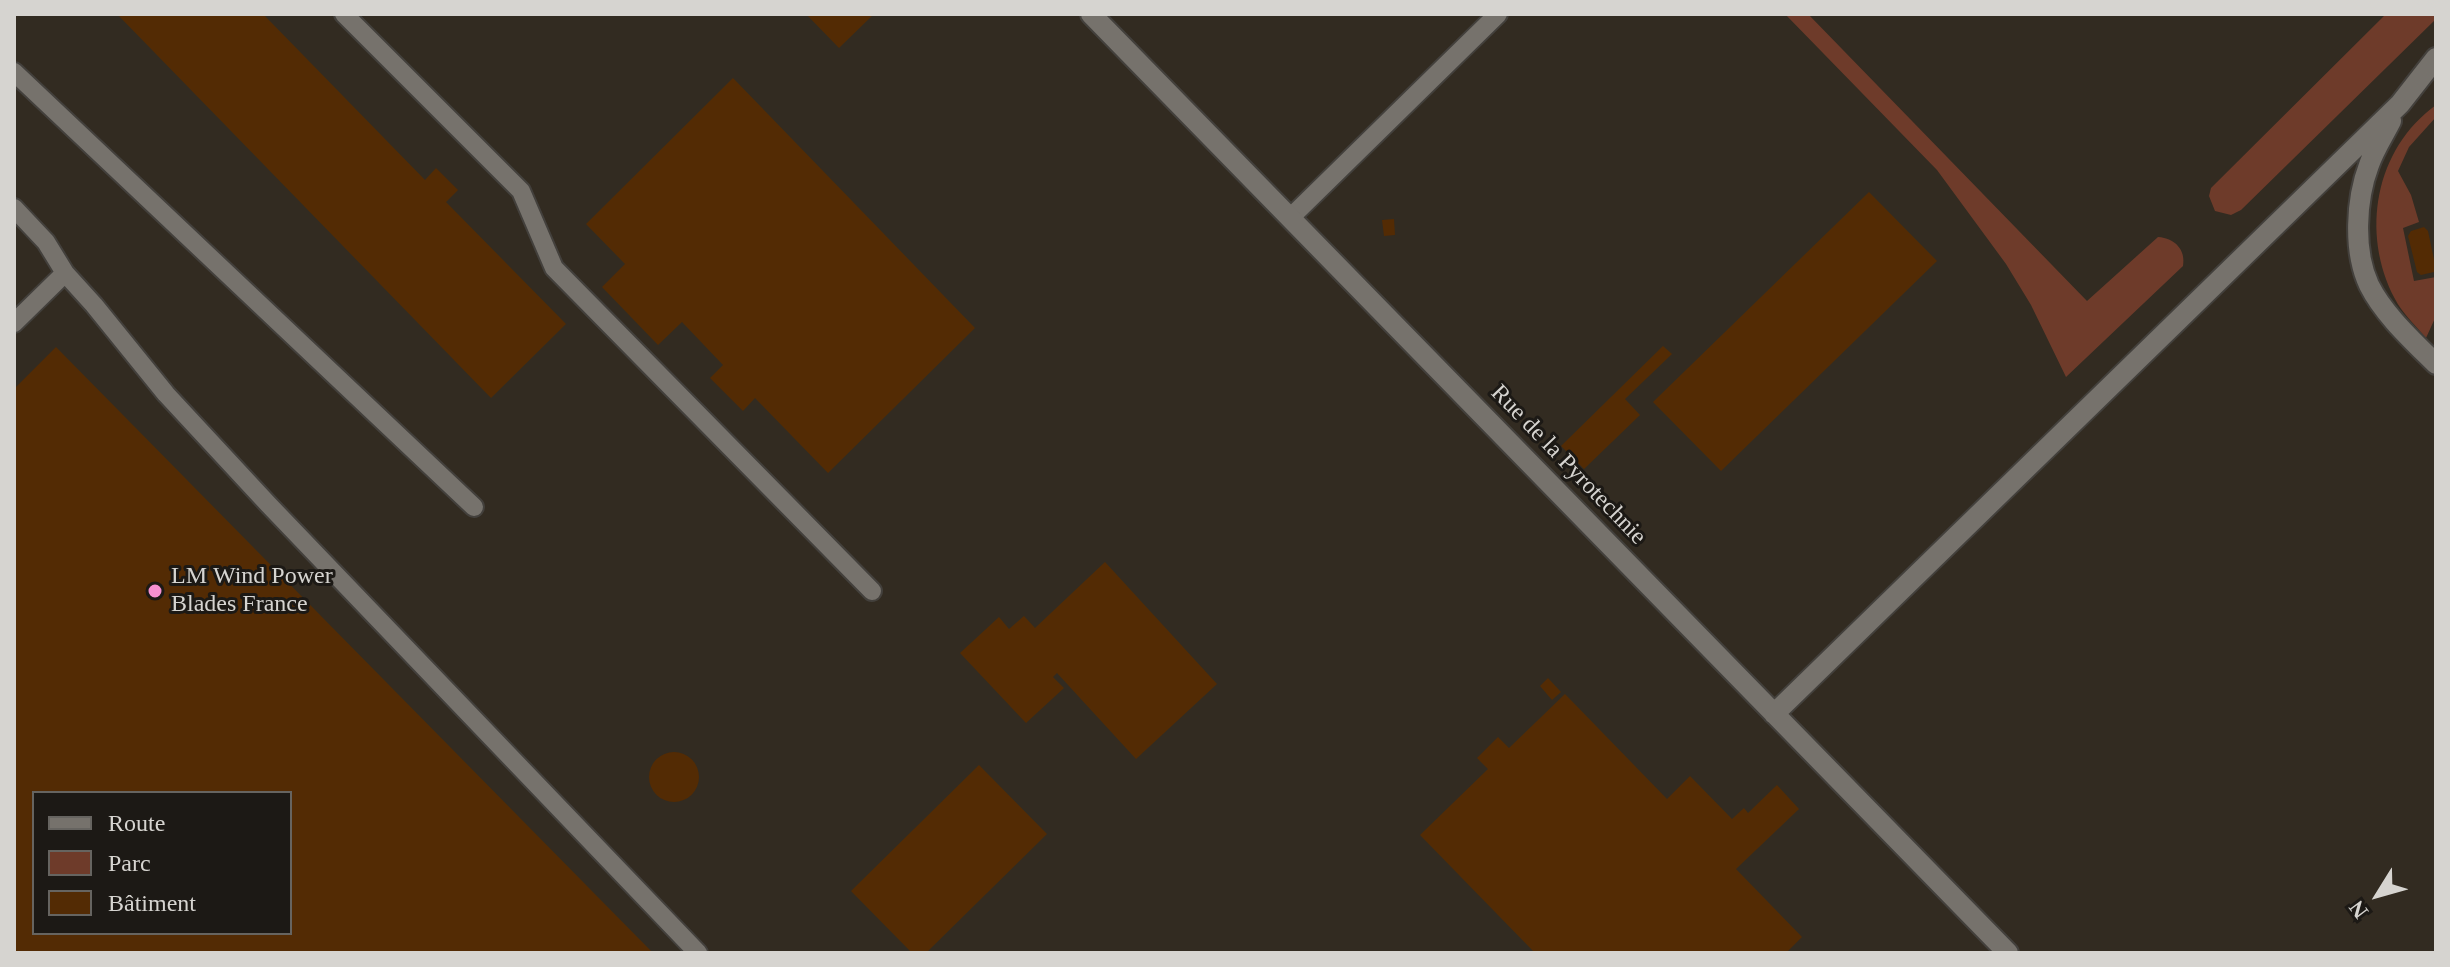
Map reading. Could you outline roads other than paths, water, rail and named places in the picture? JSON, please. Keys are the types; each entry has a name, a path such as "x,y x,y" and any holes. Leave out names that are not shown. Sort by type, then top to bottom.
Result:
{"street":[{"name":"Rue de la Pyrotechnie","path":"1091,14 2008,953"},
{"path":"1774,714 2400,104 2436,58"},
{"path":"2436,79 2400,104 2368,166 2357,231 2369,285 2405,333 2436,364"}],"lane":[{"path":"344,14 521,191 554,268 872,591"},
{"path":"1290,218 1498,14"},
{"path":"14,72 474,507"},
{"path":"14,208 46,242 65,273 166,394 698,953"},
{"path":"14,323 65,273"}],"place":[{"name":"LM Wind Power Blades France","path":"155,591"}]}
